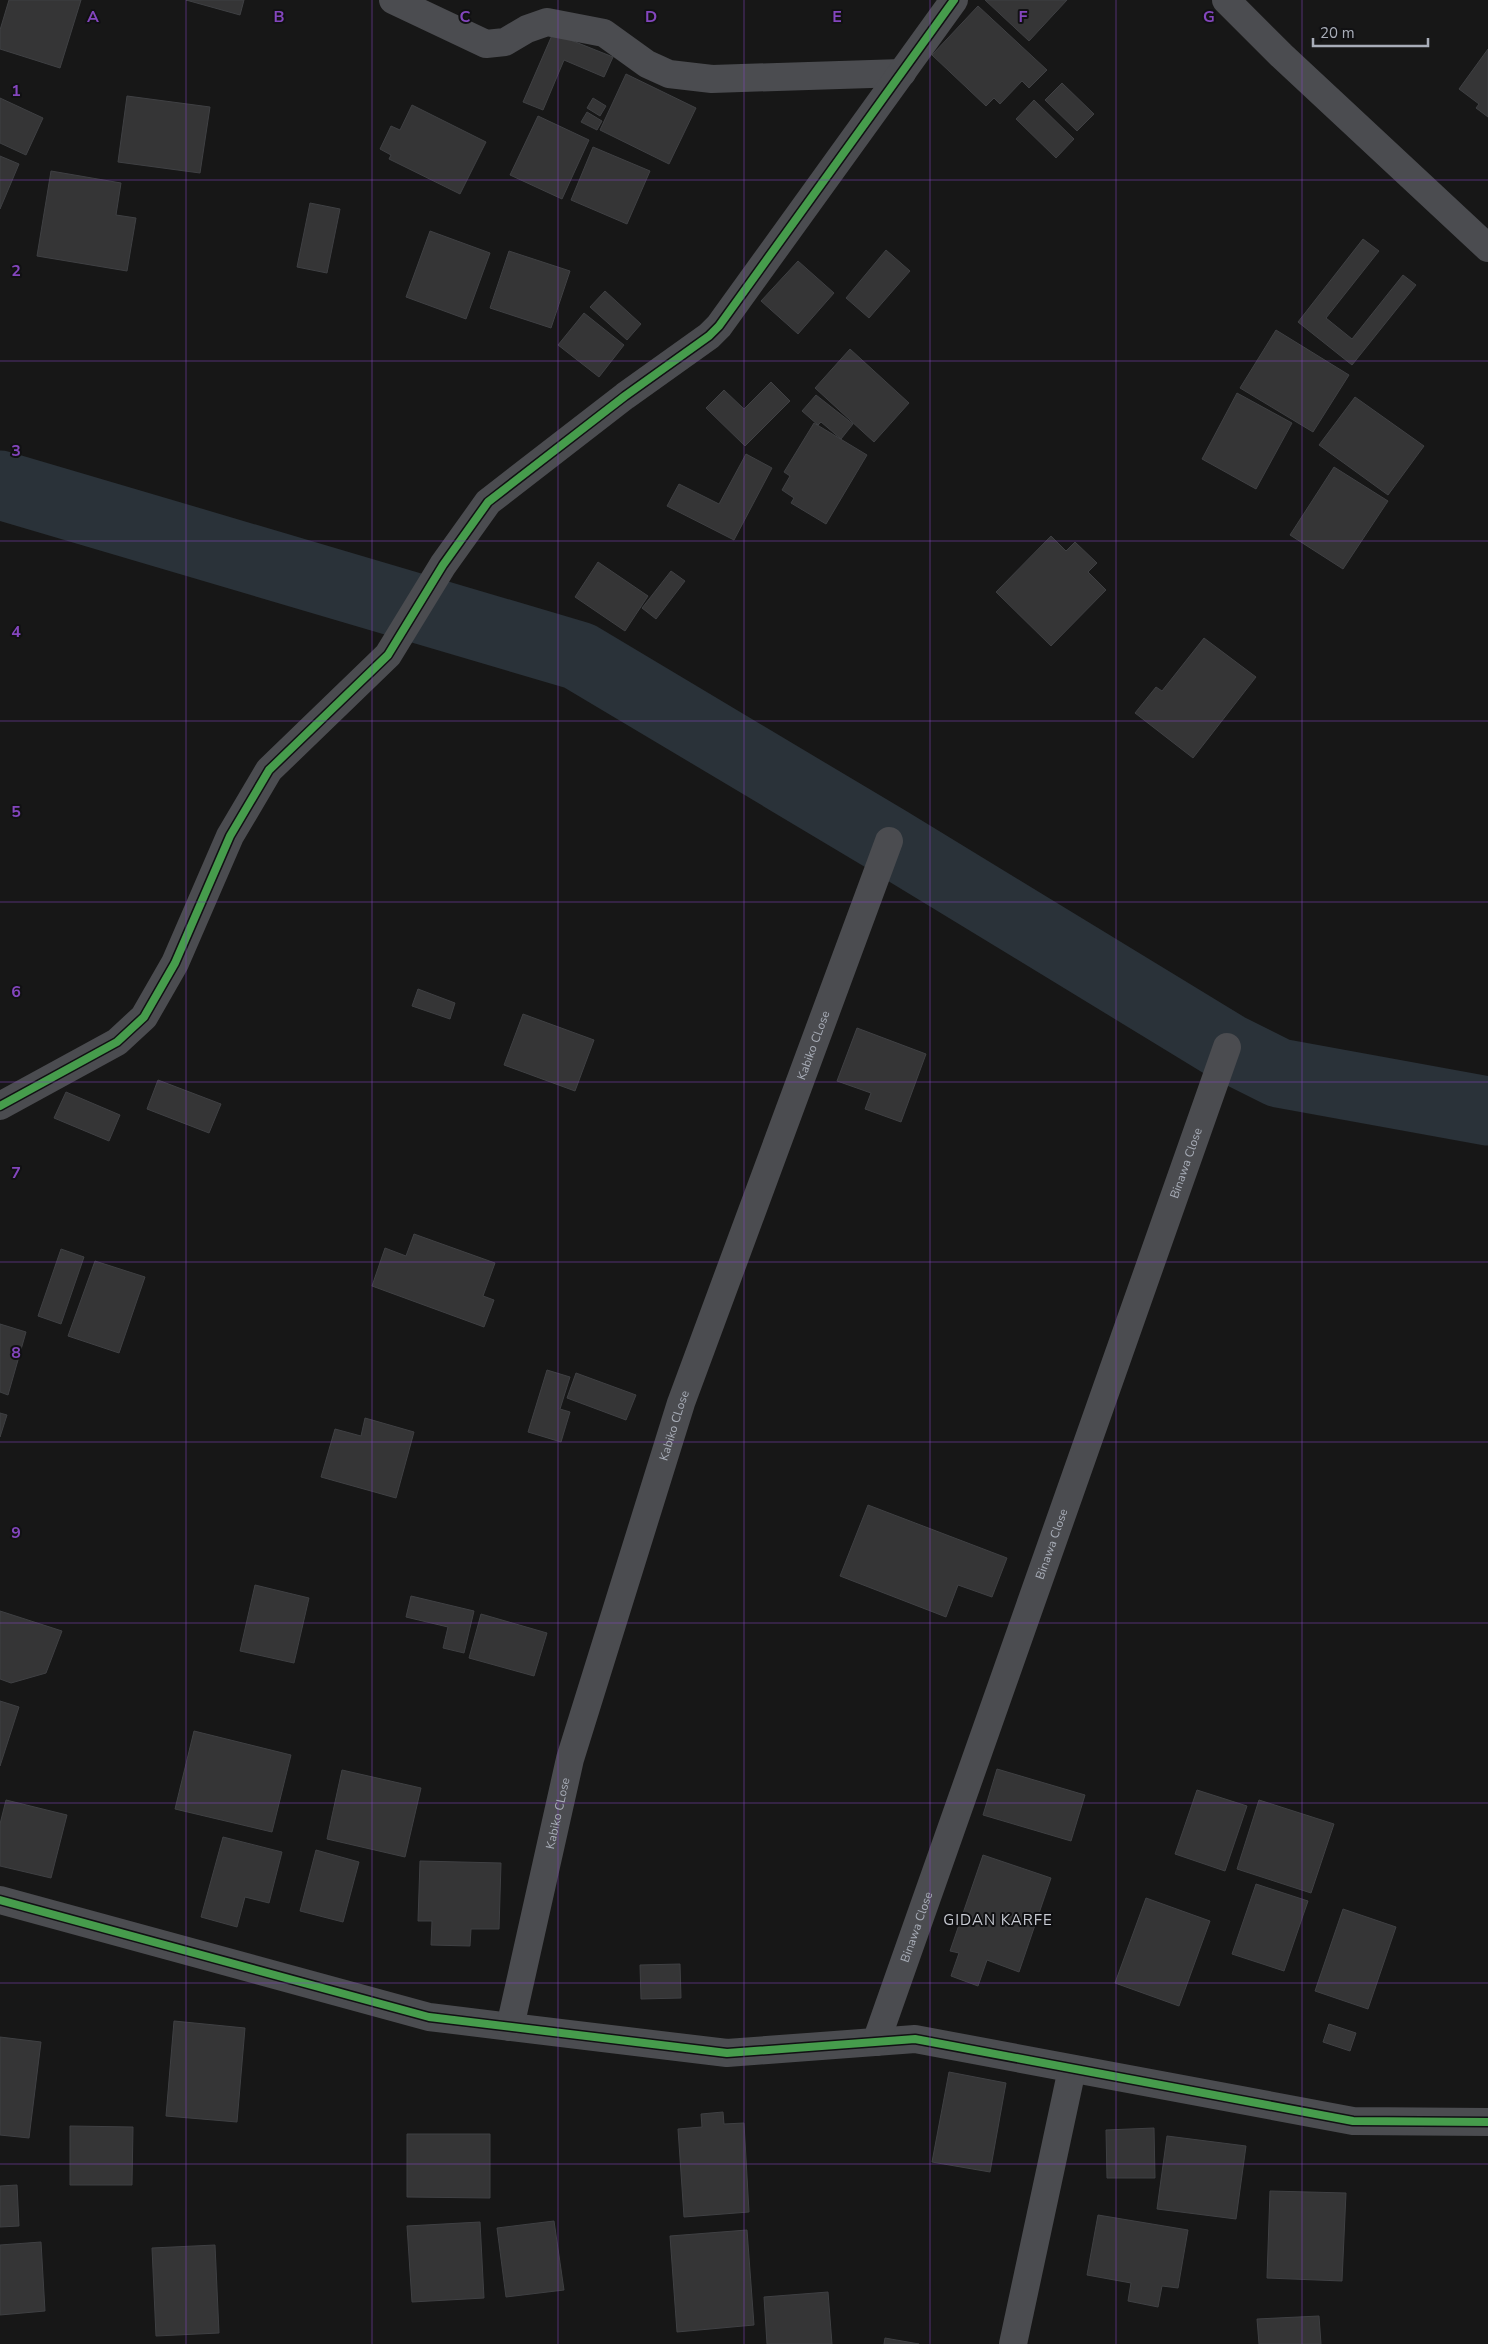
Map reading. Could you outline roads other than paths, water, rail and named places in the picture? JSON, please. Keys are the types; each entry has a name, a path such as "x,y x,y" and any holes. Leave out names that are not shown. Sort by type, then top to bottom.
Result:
{"street":[{"path":"393,0 486,44 505,42 527,29 547,22 604,34 647,64 669,74 712,79 902,73"},
{"path":"0,1106 117,1042 144,1017 174,963 230,836 269,770 388,655 444,565 488,502 625,396 709,336 719,326 954,0"},
{"path":"1226,0 1288,62 1488,248"},
{"name":"Kabiko CLose","path":"510,2027 570,1759 681,1403 889,841"},
{"name":"Binawa Close","path":"876,2042 1227,1047"},
{"path":"0,1900 429,2016 727,2053 915,2039 1354,2121 1488,2122"},
{"path":"1013,2344 1072,2069"}],"waterway":[{"path":"0,485 579,656 889,841 1227,1047 1279,1073 1488,1111"}],"district":[{"name":"GIDAN KARFE","path":"998,1920"}]}
